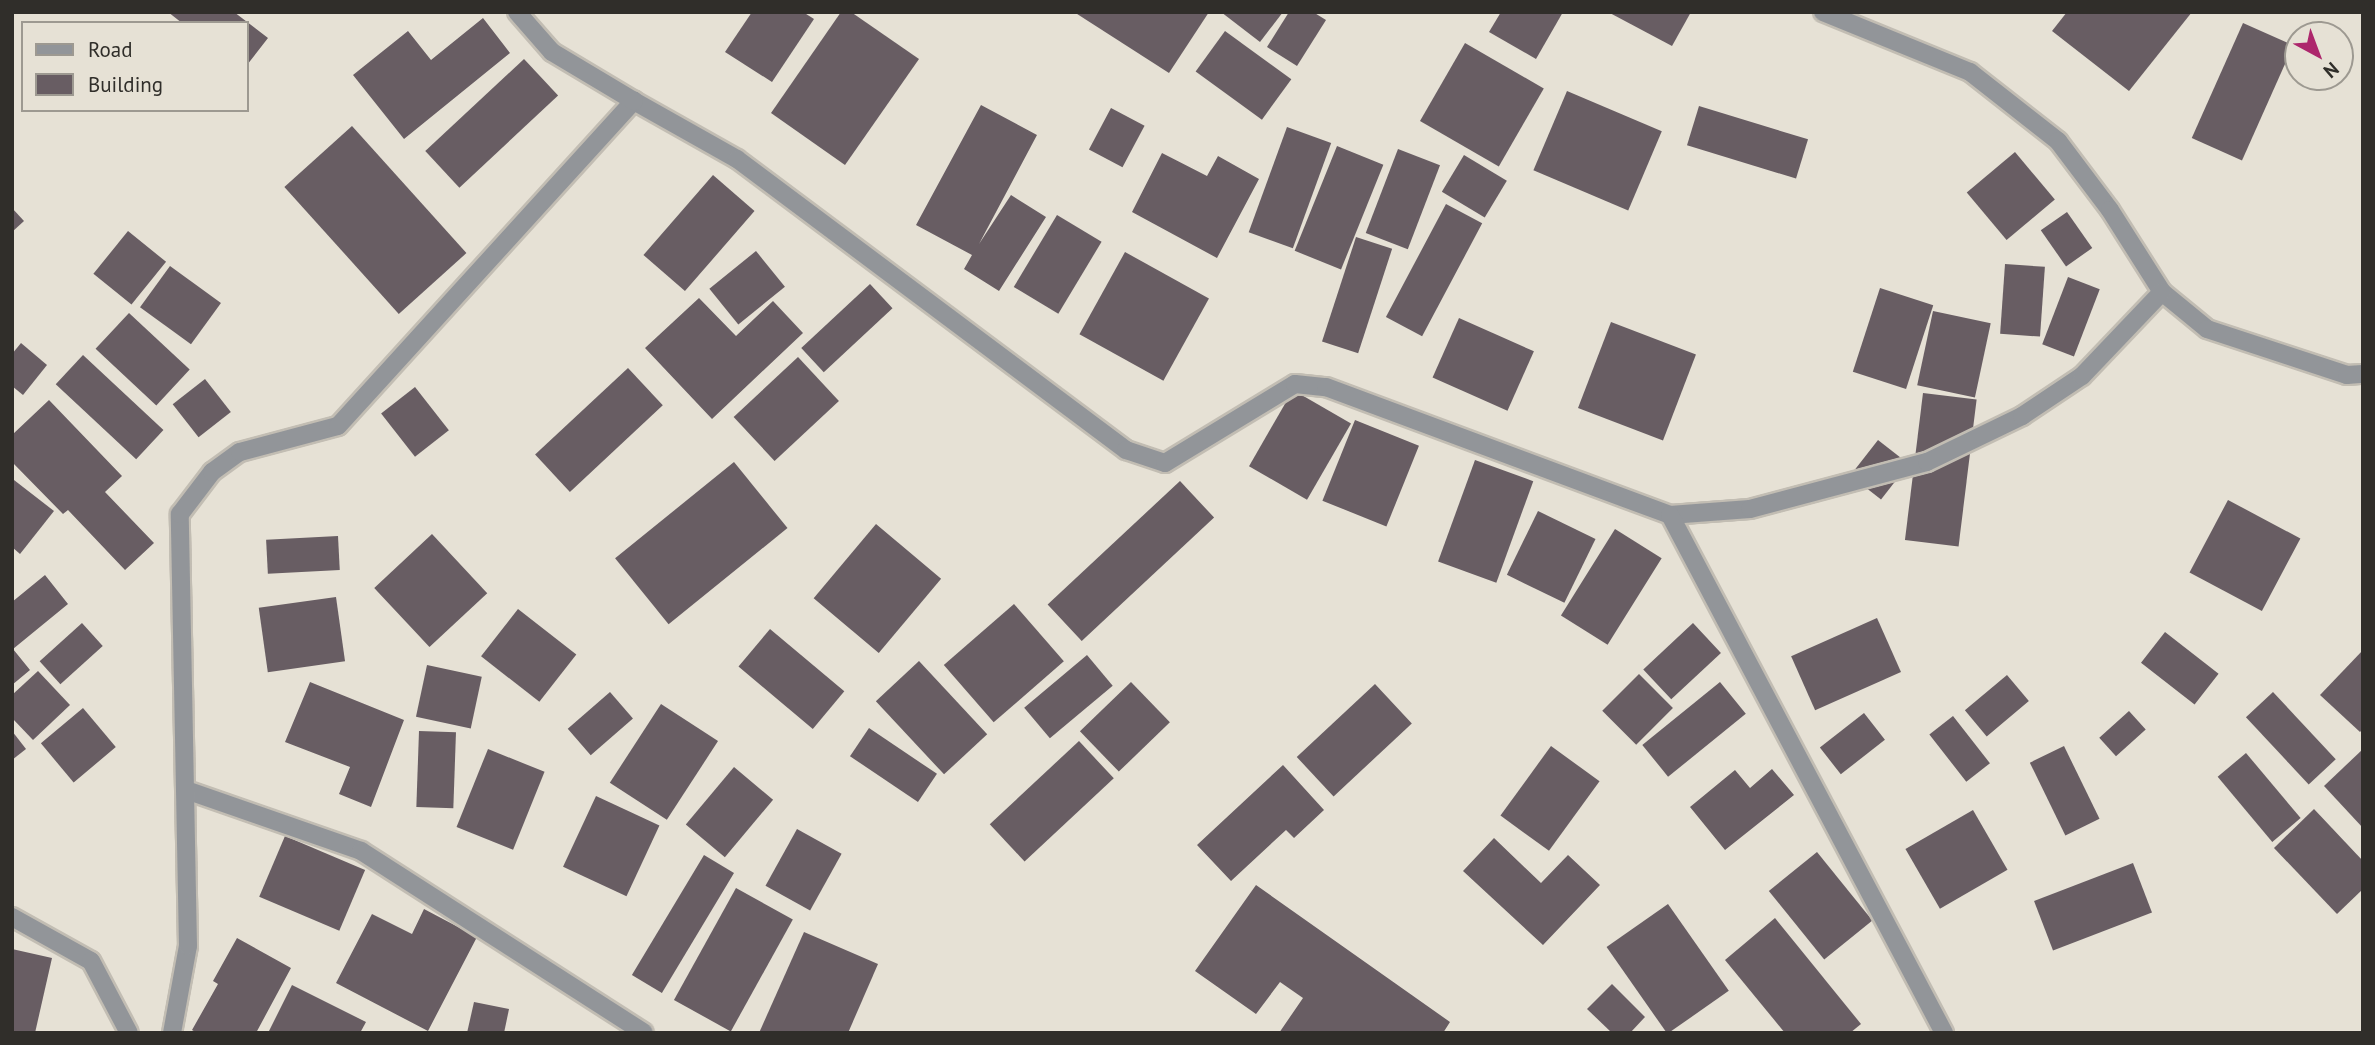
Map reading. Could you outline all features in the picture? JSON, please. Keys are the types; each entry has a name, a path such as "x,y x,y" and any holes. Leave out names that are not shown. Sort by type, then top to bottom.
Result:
{"street":[{"path":"517,12 552,52 737,159 1126,450 1165,463 1295,384 1326,387 1670,515 1751,509 1927,462 2022,416 2082,376 2162,292"},
{"path":"1823,12 1970,72 2058,141 2110,210 2162,292 2207,329 2347,375 2363,374"},
{"path":"172,1033 188,946 180,514 212,472 240,452 338,426 634,101"},
{"path":"1670,515 1944,1033"},
{"path":"186,790 361,851 644,1033"},
{"path":"12,917 90,961 129,1033"}],"building":[{"path":"168,12 234,12 246,21 179,21"},
{"path":"752,12 803,12 814,19 772,82 725,52"},
{"path":"841,12 851,12 919,59 845,165 771,113"},
{"path":"1074,12 1209,12 1169,73"},
{"path":"1221,12 1283,12 1260,42"},
{"path":"1289,12 1313,12 1326,20 1297,66 1267,47"},
{"path":"1501,12 1563,12 1536,59 1489,32"},
{"path":"1608,12 1691,12 1672,46"},
{"path":"2067,12 2192,12 2129,91 2052,31"},
{"path":"483,18 510,53 404,139 353,75 408,31 431,60"},
{"path":"248,23 268,38 248,64"},
{"path":"2243,23 2284,41 2284,66 2242,160 2192,138"},
{"path":"1225,31 1291,79 1262,120 1196,71"},
{"path":"1465,43 1544,88 1499,166 1420,121"},
{"path":"524,59 558,96 459,188 425,151"},
{"path":"1567,91 1662,131 1628,210 1533,170"},
{"path":"981,105 1037,135 979,244 1011,195 1046,217 999,291 964,269 972,255 916,225"},
{"path":"1699,106 1808,139 1796,179 1687,145"},
{"path":"1111,108 1145,126 1122,167 1089,149"},
{"path":"352,126 466,253 399,314 284,187"},
{"path":"1287,127 1331,143 1293,248 1249,232"},
{"path":"1337,146 1383,165 1341,270 1295,251"},
{"path":"1398,149 1440,165 1408,249 1366,233"},
{"path":"2015,152 2055,199 2007,240 1967,192"},
{"path":"1162,153 1207,176 1218,156 1259,179 1217,258 1132,212"},
{"path":"1464,155 1507,181 1485,218 1442,192"},
{"path":"713,175 755,211 685,291 643,255"},
{"path":"1446,204 1482,223 1422,336 1386,317"},
{"path":"12,208 24,221 12,232"},
{"path":"2067,212 2092,248 2066,266 2041,230"},
{"path":"1057,215 1102,242 1058,314 1014,287"},
{"path":"128,231 166,262 131,305 93,274"},
{"path":"1356,237 1392,249 1358,353 1322,342"},
{"path":"756,251 785,287 738,325 709,289"},
{"path":"1125,252 1209,299 1163,381 1079,334"},
{"path":"2005,264 2045,267 2040,337 2000,334"},
{"path":"170,266 221,303 191,344 140,307"},
{"path":"2068,277 2100,289 2074,356 2042,344"},
{"path":"870,284 893,308 824,372 801,348"},
{"path":"1880,288 1933,305 1906,389 1853,372"},
{"path":"699,298 736,336 773,301 803,333 712,419 645,348"},
{"path":"1933,311 1991,323 1975,398 1917,385"},
{"path":"129,313 190,370 156,405 96,349"},
{"path":"1459,318 1534,351 1507,411 1433,377"},
{"path":"1611,322 1696,355 1663,441 1578,408"},
{"path":"21,343 47,365 23,395 12,386 12,354"},
{"path":"83,355 163,430 136,459 56,384"},
{"path":"798,357 839,401 775,461 734,417"},
{"path":"628,368 663,405 570,492 535,455"},
{"path":"205,379 231,412 199,437 173,404"},
{"path":"415,387 449,430 415,457 381,413"},
{"path":"1293,390 1351,424 1307,500 1249,466"},
{"path":"1923,393 1977,400 1959,546 1905,540"},
{"path":"49,400 122,476 105,492 154,543 125,570 68,510 63,514 12,462 12,435"},
{"path":"1355,420 1419,446 1386,527 1322,501"},
{"path":"1878,440 1909,464 1881,499 1850,475"},
{"path":"1475,460 1533,481 1496,583 1438,561"},
{"path":"734,462 787,528 669,624 615,558"},
{"path":"14,480 54,511 20,554 12,547"},
{"path":"1180,481 1214,518 1082,641 1048,604"},
{"path":"2228,500 2300,538 2262,611 2190,572"},
{"path":"1538,511 1596,539 1564,603 1507,575"},
{"path":"876,524 941,579 879,653 814,598"},
{"path":"1615,529 1662,558 1608,645 1561,616"},
{"path":"432,534 487,593 429,647 374,588"},
{"path":"338,536 340,570 268,574 266,540"},
{"path":"45,575 68,604 13,649 30,670 12,685 12,602"},
{"path":"336,597 345,661 268,672 259,608"},
{"path":"1014,604 1064,661 994,722 944,665"},
{"path":"518,609 576,655 539,702 481,656"},
{"path":"1877,618 1901,672 1815,710 1791,656"},
{"path":"82,623 103,646 60,684 40,661"},
{"path":"1693,623 1721,653 1671,699 1643,669"},
{"path":"770,629 844,691 813,729 739,667"},
{"path":"2165,632 2219,674 2195,705 2141,663"},
{"path":"2363,650 2363,729 2360,732 2320,695"},
{"path":"1087,655 1113,686 1050,738 1024,708"},
{"path":"919,661 987,734 944,774 876,701"},
{"path":"427,665 482,677 471,728 416,717"},
{"path":"38,671 70,705 33,740 12,718 12,695"},
{"path":"1639,674 1673,708 1636,745 1602,711"},
{"path":"2007,675 2029,701 1987,736 1965,710"},
{"path":"310,682 404,720 371,807 339,794 350,767 285,742"},
{"path":"1131,682 1170,722 1119,772 1080,731"},
{"path":"1720,682 1746,714 1668,777 1642,745"},
{"path":"1375,684 1412,723 1334,796 1297,757"},
{"path":"610,692 633,718 591,755 568,729"},
{"path":"2273,692 2336,759 2309,785 2246,717"},
{"path":"661,704 718,741 667,820 610,783"},
{"path":"83,708 116,747 74,782 41,743"},
{"path":"2129,711 2146,730 2116,756 2099,738"},
{"path":"1864,713 1885,740 1841,774 1820,747"},
{"path":"1953,716 1990,763 1966,782 1929,734"},
{"path":"869,728 937,774 918,802 850,756"},
{"path":"12,731 26,749 12,760"},
{"path":"419,731 456,732 453,808 416,807"},
{"path":"1079,741 1114,778 1025,862 990,824"},
{"path":"1551,746 1600,781 1549,851 1500,816"},
{"path":"2064,746 2100,819 2065,835 2030,763"},
{"path":"488,749 545,772 513,850 457,827"},
{"path":"2363,749 2363,828 2324,786"},
{"path":"2246,753 2301,818 2272,842 2218,777"},
{"path":"1283,765 1324,810 1294,838 1286,830 1231,881 1197,845"},
{"path":"734,767 773,800 725,857 686,824"},
{"path":"1772,769 1794,795 1725,850 1690,807 1735,770 1750,788"},
{"path":"596,796 659,826 626,896 563,867"},
{"path":"2314,809 2363,861 2363,889 2337,914 2274,848"},
{"path":"1973,810 2008,870 1940,909 1905,849"},
{"path":"797,829 842,854 810,911 765,886"},
{"path":"285,836 365,870 339,931 259,897"},
{"path":"1494,838 1541,883 1568,855 1600,885 1543,945 1463,871"},
{"path":"1817,852 1872,920 1824,959 1769,891"},
{"path":"704,855 734,873 662,993 632,975"},
{"path":"2133,863 2152,912 2053,950 2034,901"},
{"path":"1256,885 1450,1022 1443,1033 1279,1033 1303,998 1280,982 1256,1014 1195,971"},
{"path":"736,888 793,920 731,1031 674,1000"},
{"path":"1668,904 1729,991 1667,1033 1607,947"},
{"path":"424,909 477,937 428,1031 336,983 372,914 412,934"},
{"path":"1775,918 1861,1024 1850,1033 1785,1033 1725,960"},
{"path":"804,932 878,964 848,1033 759,1033"},
{"path":"237,938 291,968 256,1033 197,1033 192,1030 218,984 213,981"},
{"path":"12,949 52,958 35,1033 12,1033"},
{"path":"1612,984 1645,1017 1630,1033 1612,1033 1587,1009"},
{"path":"292,985 366,1022 360,1033 268,1033"},
{"path":"474,1002 509,1009 504,1033 467,1033"}]}
